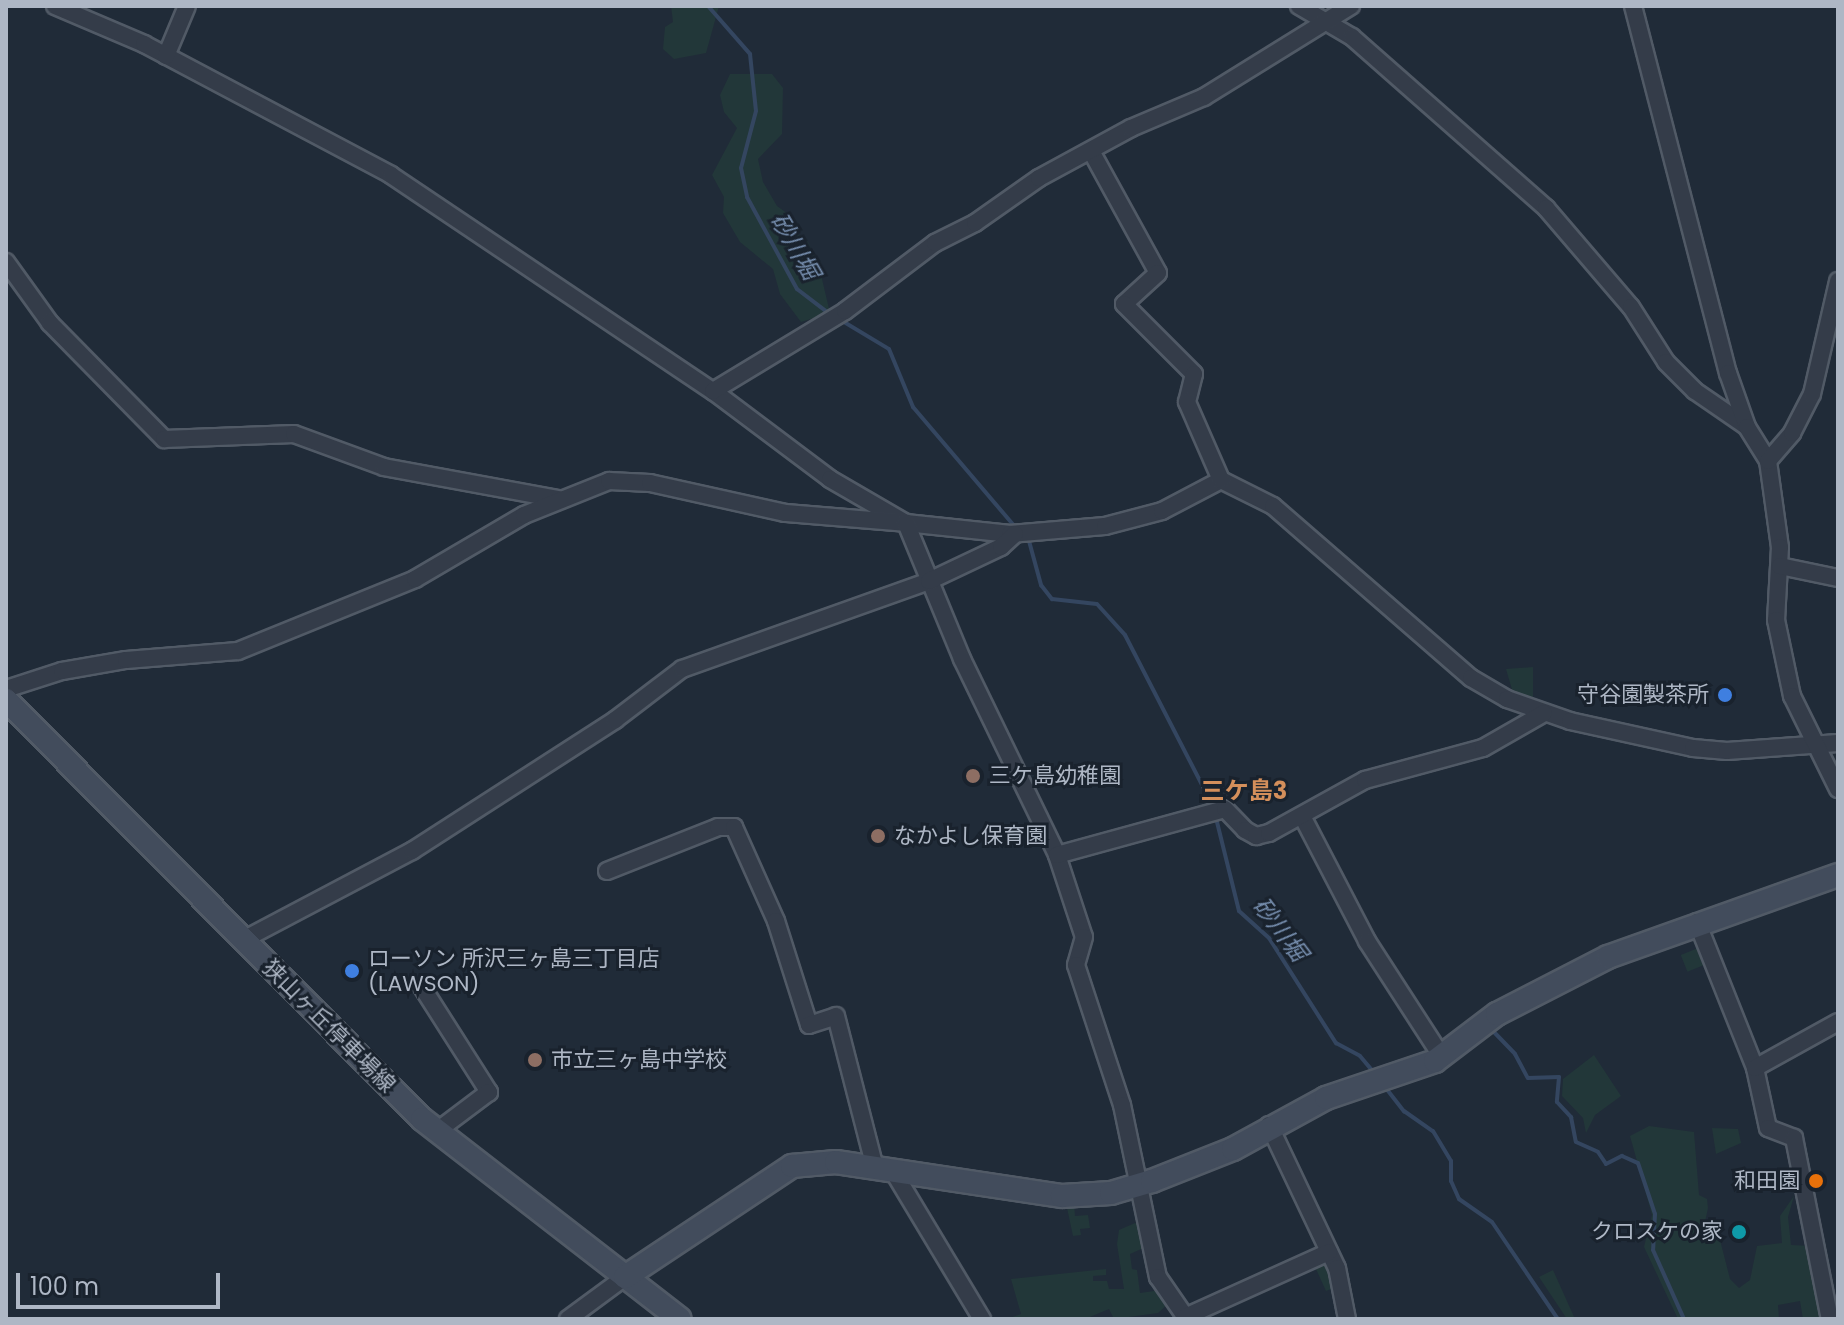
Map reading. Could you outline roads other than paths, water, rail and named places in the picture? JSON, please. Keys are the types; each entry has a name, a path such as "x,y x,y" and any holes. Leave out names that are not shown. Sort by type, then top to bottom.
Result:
{"street":[{"path":"55,6 166,56 391,175 713,391 830,479 906,523 929,581 1057,855 1084,937 1076,965 1122,1105 1158,1277 1186,1318 1329,1252"},
{"path":"166,56 187,6"},
{"path":"1299,6 1329,21 1431,102 1546,208 1631,307 1672,369 1747,427"},
{"path":"713,391 826,324 935,243 1091,151 1204,97 1351,6"},
{"path":"1633,6 1728,373 1747,427 1768,461 1780,566 1775,604 1792,696 1819,744 1838,789"},
{"path":"1091,151 1158,273 1124,304 1194,374 1187,402 1221,480 1273,506 1471,678 1544,713 1693,748 1727,751 1838,743"},
{"path":"6,262 50,323 164,439 294,434 384,467 559,499"},
{"path":"1768,461 1792,433 1812,394 1838,281"},
{"path":"6,689 88,666 202,657 252,646 415,579 559,499 626,481 785,513 1015,534 1135,520 1221,480"},
{"path":"243,940 412,851 615,720 682,669 929,581 1001,547 1015,534"},
{"path":"1780,566 1838,578"},
{"name":"狭山ヶ丘停車場線","path":"6,700 436,1132 680,1319"},
{"path":"1057,855 1225,809 1256,836 1302,816 1376,775 1483,748 1544,713"},
{"path":"1302,816 1367,941 1442,1057"},
{"path":"607,871 718,827 734,827 776,921 809,1025 836,1016 884,1169 982,1319"},
{"path":"568,1319 625,1277 792,1166 836,1162 1062,1196 1137,1186 1233,1149 1269,1125 1340,1093 1411,1073 1442,1057 1524,998 1697,922 1838,875"},
{"path":"1697,922 1755,1068 1768,1128 1794,1138 1830,1319"},
{"path":"422,987 489,1092 436,1132"},
{"path":"1755,1068 1838,1022"},
{"path":"1269,1125 1337,1268 1347,1319"}],"waterway":[{"name":"砂川堀","path":"708,6 750,54 756,111 741,168 747,197 797,289 831,315"},
{"name":"砂川堀","path":"839,319 889,349 913,407 1015,527"},
{"name":"砂川堀","path":"1029,541 1041,585 1052,599 1097,604 1125,635 1213,806"},
{"name":"砂川堀","path":"1215,814 1239,911 1269,938 1336,1043 1360,1056 1375,1074"},
{"path":"1492,1030 1515,1054 1528,1078 1559,1077 1557,1102 1571,1117 1576,1142 1598,1152 1606,1164 1622,1156 1638,1163 1655,1214 1653,1250 1684,1319"},
{"name":"砂川堀","path":"1385,1087 1404,1111 1433,1131 1451,1161 1451,1181 1459,1199 1492,1222 1558,1319"}],"place":[{"name":"守谷園製茶所","path":"1725,695"},
{"name":"三ケ島幼稚園","path":"973,776"},
{"name":"なかよし保育園","path":"878,836"},
{"name":"ローソン 所沢三ヶ島三丁目店 (LAWSON)","path":"352,971"},
{"name":"市立三ヶ島中学校","path":"535,1060"},
{"name":"和田園","path":"1816,1181"},
{"name":"クロスケの家","path":"1739,1232"}],"district":[{"name":"三ケ島3","path":"1244,791"}]}
